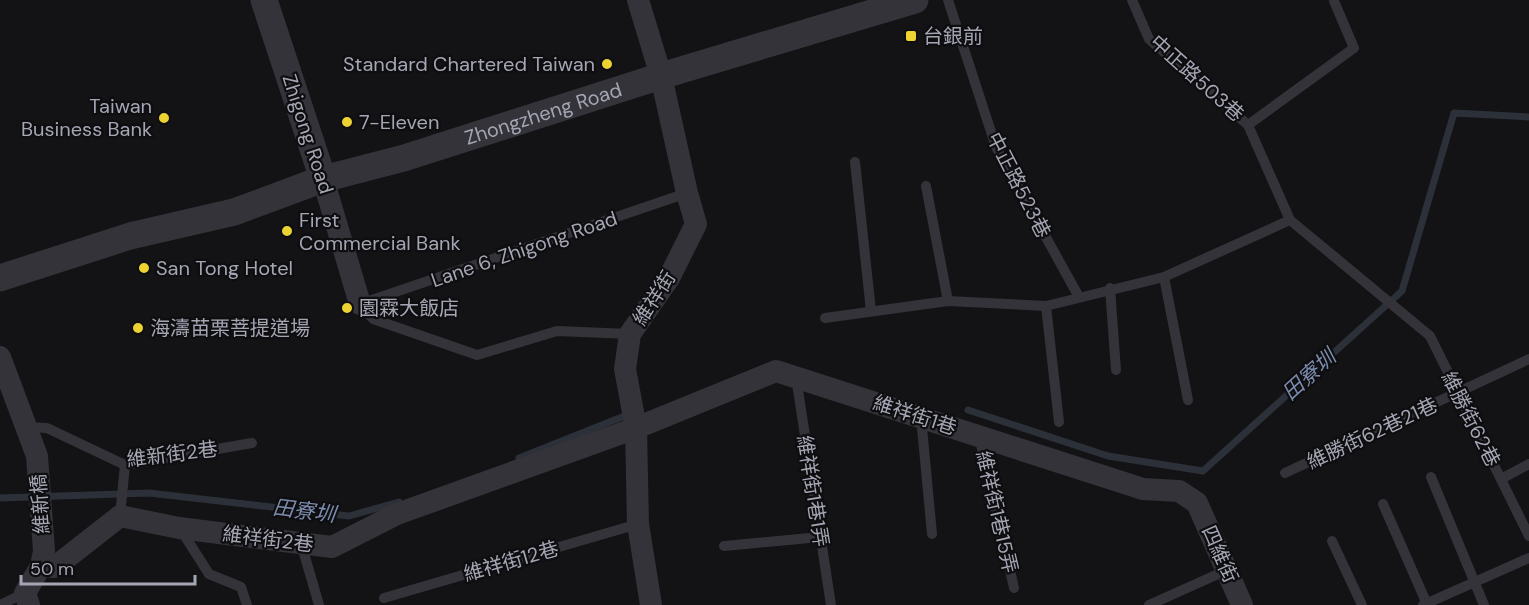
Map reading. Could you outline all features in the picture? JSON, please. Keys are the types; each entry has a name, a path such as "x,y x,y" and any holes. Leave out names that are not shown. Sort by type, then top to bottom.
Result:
{"street":[{"name":"Zhigong Road","path":"264,0 323,179 360,304"},
{"name":"維祥街","path":"638,0 661,76 687,194 696,224 669,278 630,334 625,369 636,428 638,525 651,605"},
{"name":"Zhongzheng Road","path":"0,278 130,236 234,212 323,179 404,158 661,76 915,0"},
{"name":"維新橋","path":"0,357 37,456 42,559"},
{"name":"維祥街1巷","path":"636,428 776,371 1143,489 1179,491 1197,503"},
{"name":"維祥街2巷","path":"120,516 179,528 332,547 397,514 636,428"},
{"name":"四維街","path":"1197,503 1242,605"},
{"path":"27,599 42,559 55,567 120,516"}],"lane":[{"name":"中正路523巷","path":"948,0 996,147 1079,297"},
{"name":"中正路503巷","path":"1132,0 1149,39 1248,125 1290,220 1376,290"},
{"path":"1248,125 1354,48 1334,1"},
{"path":"855,162 871,311"},
{"path":"926,186 948,301"},
{"name":"Lane 6, Zhigong Road","path":"360,304 687,194"},
{"path":"825,318 948,301 1046,306 1164,276 1290,220"},
{"path":"1164,276 1188,400"},
{"path":"1110,288 1116,370"},
{"name":"維勝街62巷","path":"1376,290 1430,336 1529,536"},
{"path":"360,304 373,319 477,355 557,330 630,334"},
{"path":"1046,306 1059,422"},
{"name":"維勝街62巷21巷","path":"1285,472 1529,359"},
{"name":"維祥街1巷1弄","path":"796,377 831,605"},
{"path":"921,417 932,534"},
{"name":"維新街2巷","path":"27,427 46,428 125,465 252,443"},
{"name":"維祥街1巷15弄","path":"979,436 1014,588"},
{"path":"1501,479 1529,464"},
{"path":"120,516 125,465"},
{"path":"1431,477 1484,605"},
{"path":"1383,504 1425,604 1529,558"},
{"name":"維祥街12巷","path":"384,598 638,525"},
{"path":"179,528 209,574 241,587 247,605"},
{"path":"724,546 820,537"},
{"path":"1332,541 1362,605"},
{"path":"300,543 319,605"},
{"path":"1149,605 1227,570"},
{"path":"0,605 27,599"}],"waterway":[{"name":"田寮圳","path":"968,410 1108,456 1203,471 1402,291 1454,113 1529,117"},
{"name":"田寮圳","path":"519,458 627,415"},
{"name":"田寮圳","path":"0,498 149,493 349,516 399,502"}],"place":[{"name":"台銀前","path":"911,36"},
{"name":"Standard Chartered Taiwan","path":"607,64"},
{"name":"Taiwan Business Bank","path":"164,118"},
{"name":"7-Eleven","path":"347,122"},
{"name":"First Commercial Bank","path":"287,231"},
{"name":"San Tong Hotel","path":"144,268"},
{"name":"園霖大飯店","path":"347,308"},
{"name":"海濤苗栗菩提道場","path":"138,328"}]}
